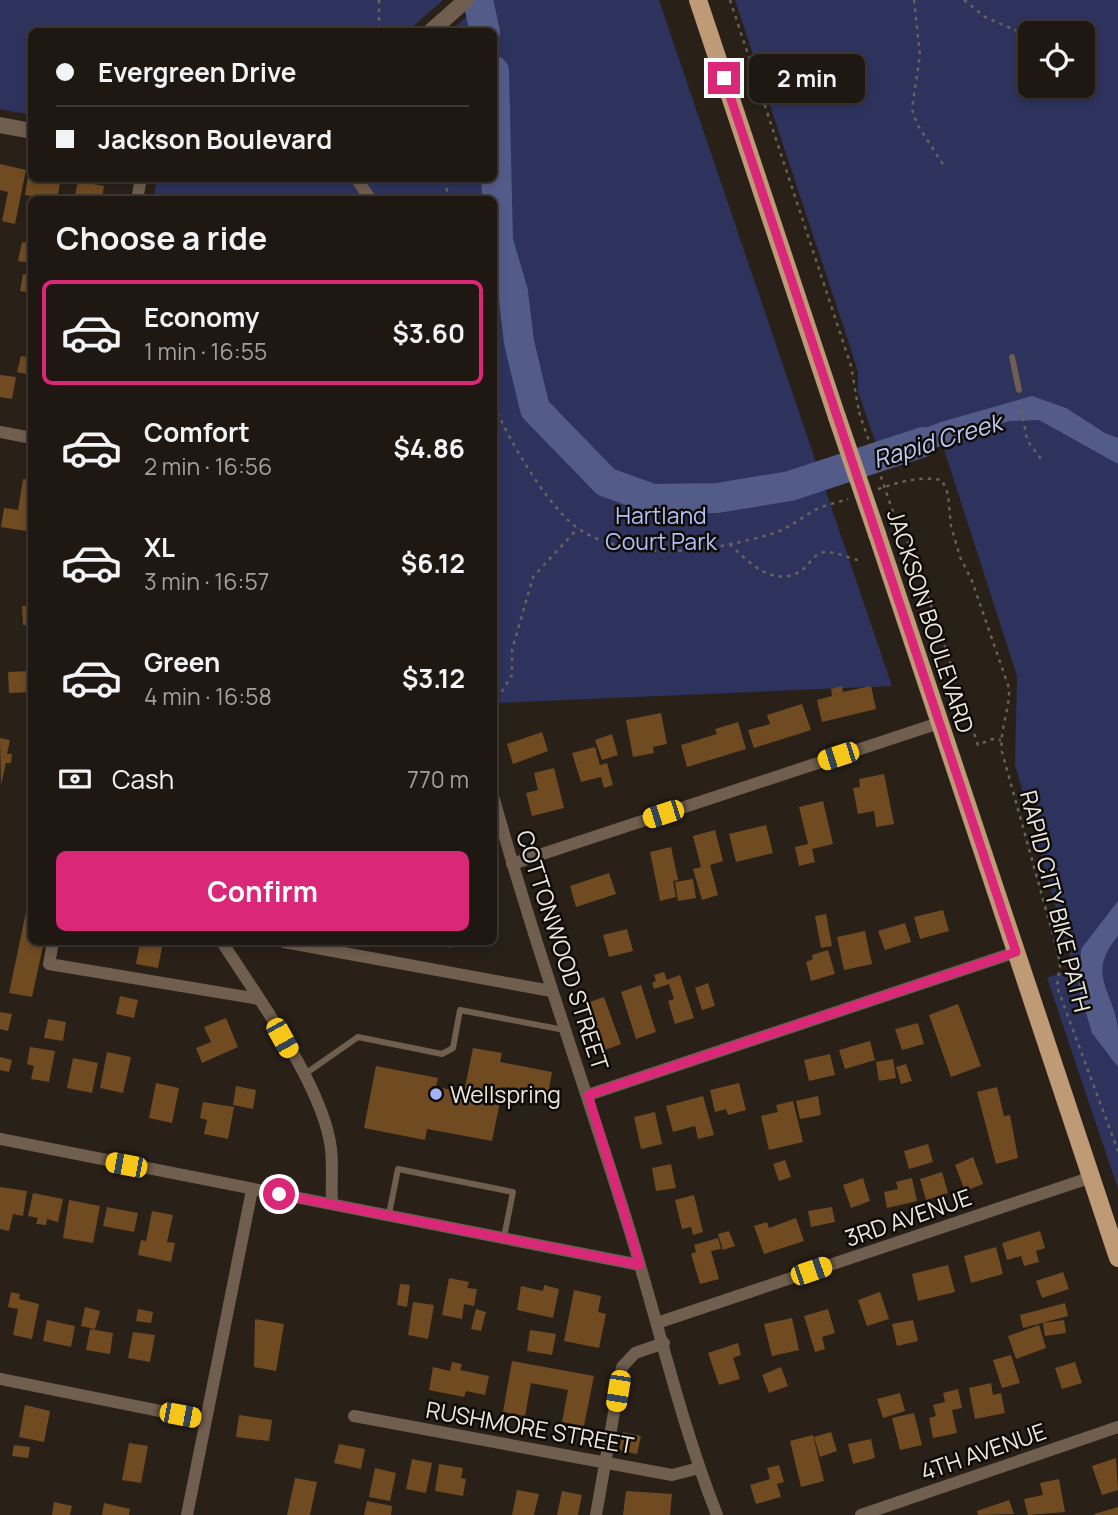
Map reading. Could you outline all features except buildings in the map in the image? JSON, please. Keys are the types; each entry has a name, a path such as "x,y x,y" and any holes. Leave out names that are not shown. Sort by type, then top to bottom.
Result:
{"main road":[{"name":"JACKSON BOULEVARD","path":"698,0 1118,1258"}],"street":[{"path":"435,28 466,0"},
{"path":"0,125 28,130"},
{"path":"0,432 28,437"},
{"path":"512,864 939,723"},
{"name":"COTTONWOOD STREET","path":"497,810 551,991 588,1095 664,1343 699,1468 717,1515"},
{"path":"52,945 49,964 259,999"},
{"path":"224,945 259,999 319,1110 331,1147 332,1202"},
{"path":"300,945 551,991"},
{"path":"588,1095 1016,952"},
{"path":"0,1139 252,1190 332,1202 640,1265"},
{"name":"3RD AVENUE","path":"657,1323 1092,1177"},
{"path":"187,1515 252,1190"},
{"path":"596,1515 622,1367 635,1353 664,1343"},
{"path":"0,1378 205,1420"},
{"name":"RUSHMORE STREET","path":"354,1416 673,1475 699,1468"},
{"name":"4TH AVENUE","path":"861,1515 1118,1427"}],"lane":[{"path":"1012,357 1019,390"},
{"path":"303,1076 358,1037 442,1054 453,1048 460,1010 565,1030"},
{"path":"389,1214 398,1169 513,1192 504,1237"}],"path":[{"path":"379,0 379,28"},
{"path":"730,0 851,366 859,412 898,527 912,549 978,744 992,739 1000,740"},
{"path":"914,0 920,55 912,109 917,124 944,166"},
{"path":"964,0 985,17 1018,31"},
{"path":"1019,390 1024,432 1041,459"},
{"path":"497,412 512,444 540,485 578,528 618,545 641,548 730,544 790,527 814,510 850,499"},
{"name":"RAPID CITY BIKE PATH","path":"874,491 910,480 942,480 948,494 951,526 960,557 972,580 1009,688 1009,702 1000,740 1058,953 1058,987 1118,1151"},
{"path":"497,694 501,693 512,676 512,650 533,577 578,528"},
{"path":"730,544 755,569 779,576 791,576 801,571 821,553 831,551 858,560"}],"green space":[{"path":"0,0 443,0 411,28 28,28 28,114 0,109"},
{"name":"Hartland Court Park","path":"486,0 659,0 892,686 499,703 497,196 154,196 156,182 497,182 497,28 453,28"},
{"path":"735,0 1118,0 1118,1189 1047,978 1073,968 1015,765 1017,676 940,437 880,455 858,392 858,372"}],"water":[{"path":"1032,396 1066,408 1105,433 1118,438 1118,464 1039,420 1009,421 889,465 882,444 941,422"},
{"path":"1118,901 1118,936 1108,950 1102,973 1118,1029 1118,1067 1092,1033 1079,989 1081,949"}],"waterway":[{"name":"Rapid Creek","path":"478,0 484,28"},
{"name":"Rapid Creek","path":"497,182 497,196"},
{"name":"Rapid Creek","path":"497,198 498,241 513,292 519,342 535,409 606,482 653,499 717,498 790,486 923,442"}],"place":[{"name":"Wellspring","path":"436,1094"}],"route":[{"path":"279,1194 332,1202 640,1265 588,1095 1016,952 724,78"}]}
